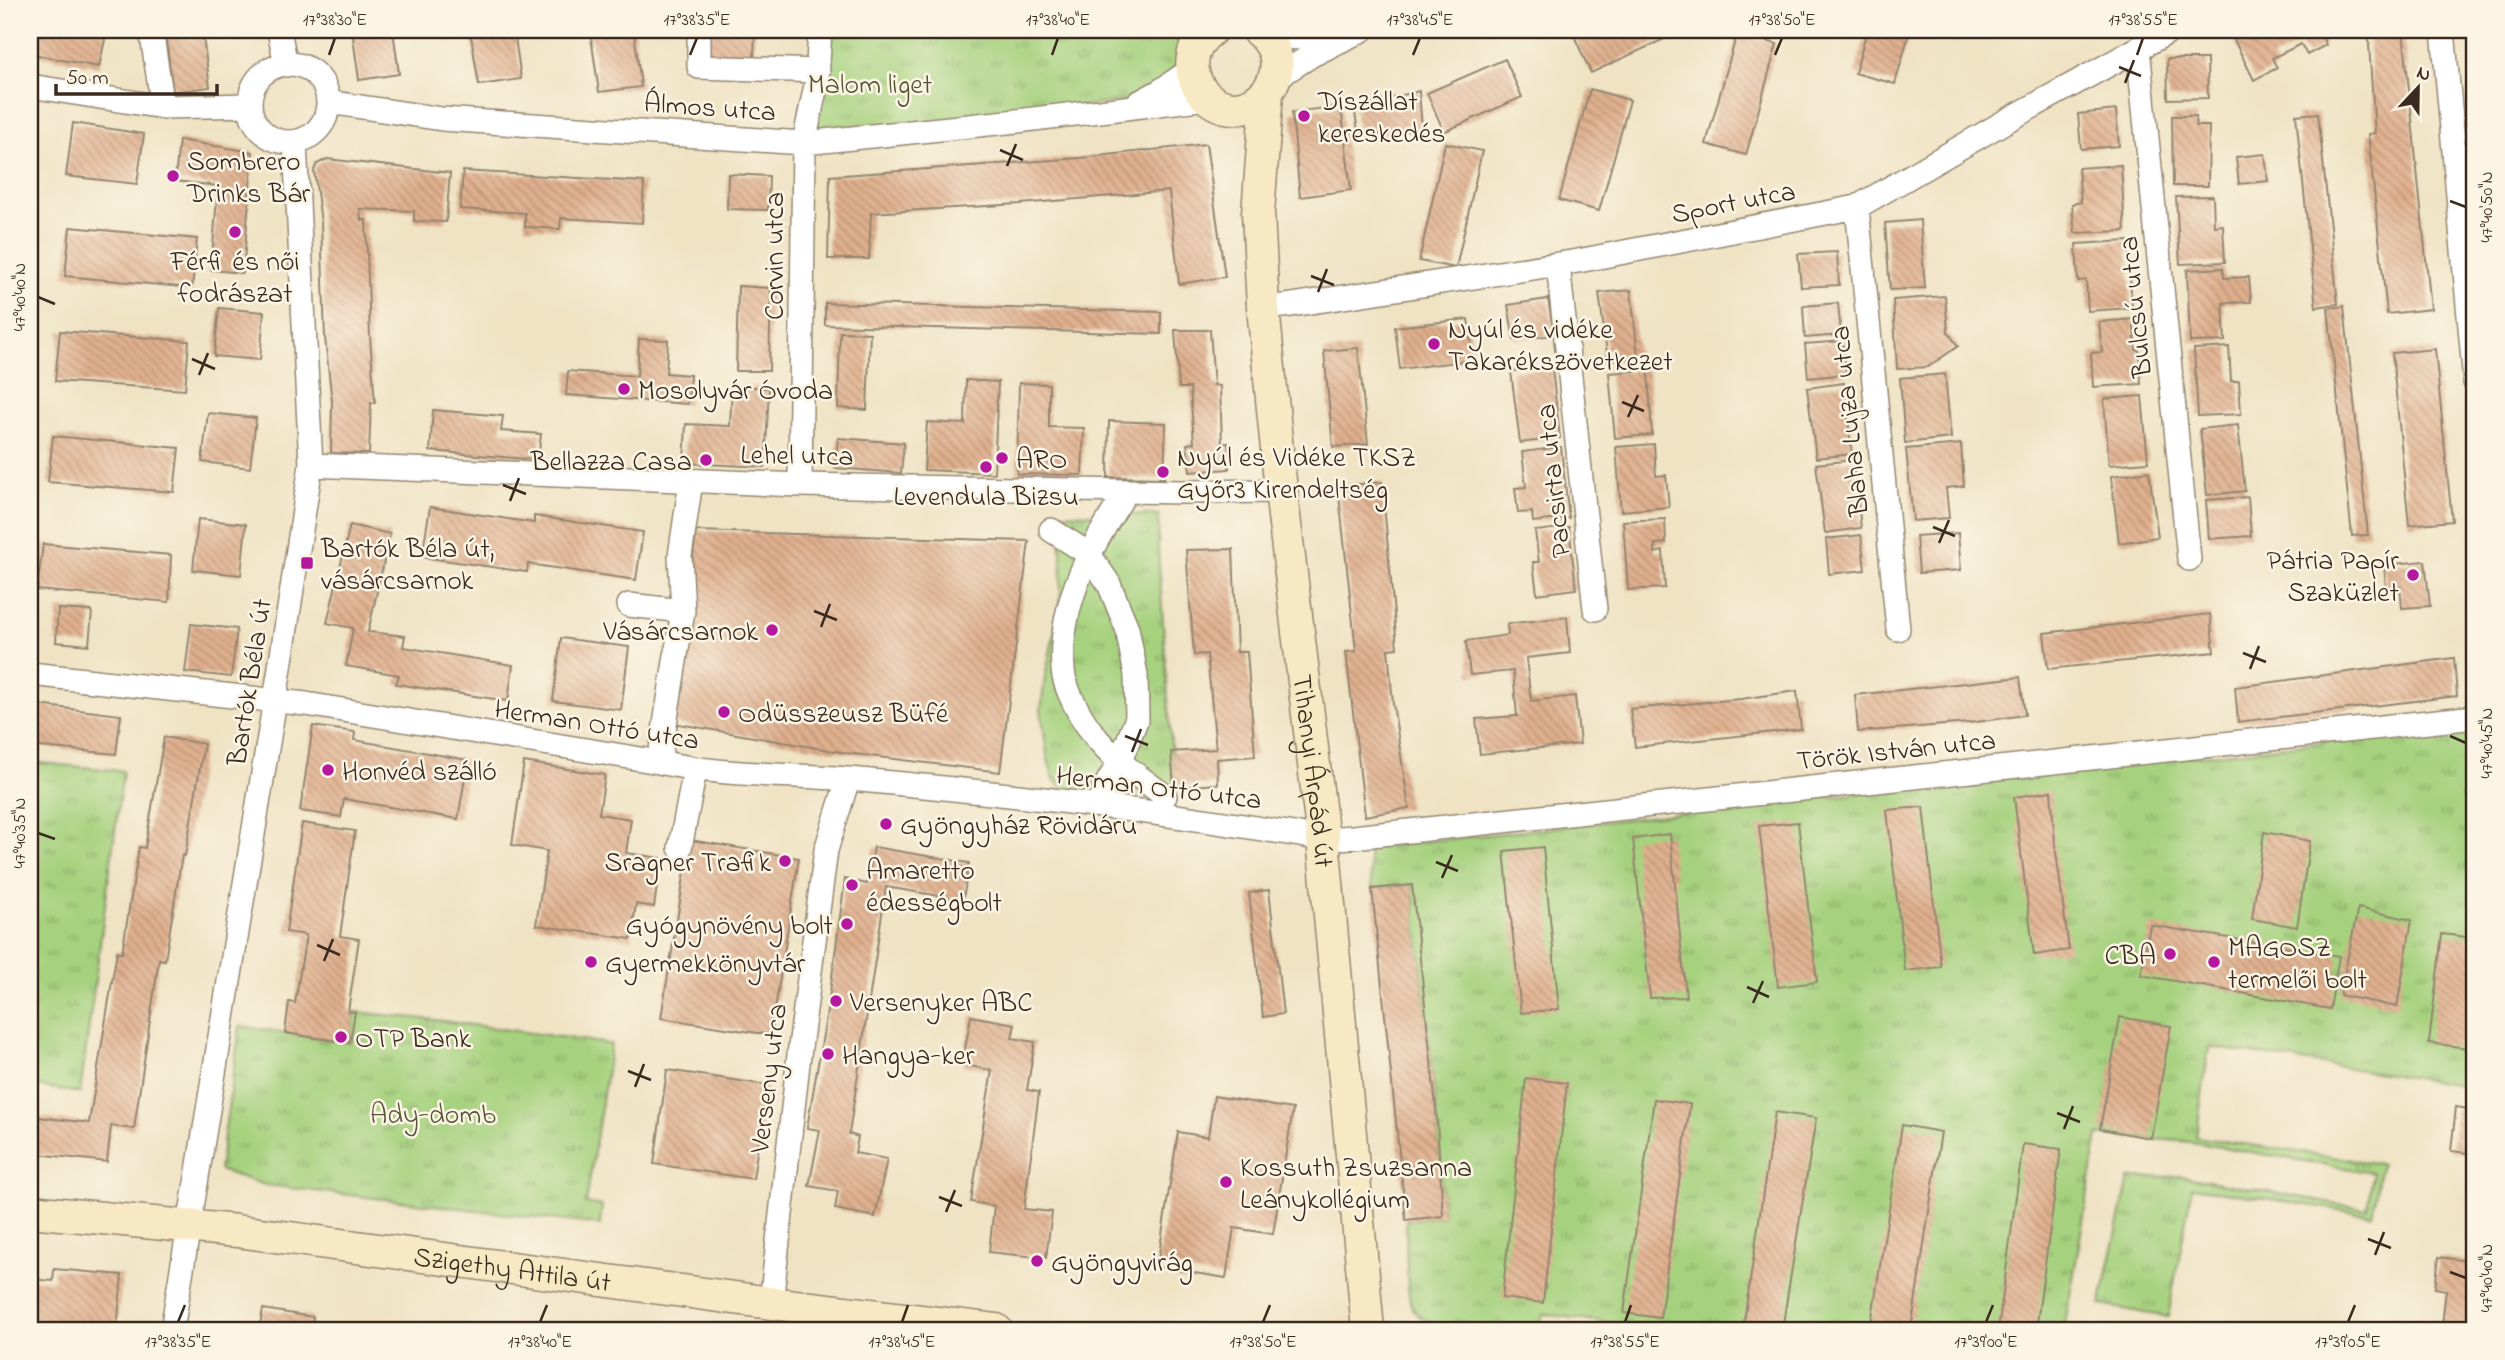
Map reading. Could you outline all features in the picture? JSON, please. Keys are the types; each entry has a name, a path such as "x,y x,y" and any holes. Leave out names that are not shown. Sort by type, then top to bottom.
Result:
{"street":[{"path":"151,30 163,107"},
{"path":"279,30 286,65"},
{"path":"699,30 699,66 818,71"},
{"name":"Corvin utca","path":"800,485 804,143 818,71 820,30"},
{"path":"1192,69 1195,48 1210,30"},
{"name":"Sport utca","path":"1263,307 1285,306 1558,264 1857,207 2172,30"},
{"path":"2443,30 2475,382"},
{"path":"1261,33 1301,38 1358,31"},
{"path":"1218,102 1250,104 1271,85 1358,31"},
{"name":"Tihanyi Árpád út","path":"1258,212 1275,56 1261,33"},
{"name":"Bulcsú utca","path":"2138,48 2189,559"},
{"path":"286,65 299,66 310,71 326,90 328,102 323,124 306,139 295,142 274,139 265,134 257,126 250,106 254,86 260,78 276,66 286,65"},
{"name":"Tihanyi Árpád út","path":"1192,69 1197,85 1218,102 1242,131 1258,212 1263,307 1281,491 1323,839 1368,1330"},
{"name":"Álmos utca","path":"1129,107 1160,91 1192,69"},
{"path":"30,86 163,107 250,106"},
{"name":"Álmos utca","path":"328,102 442,119 804,143 1129,107 1218,102"},
{"name":"Bartók Béla út","path":"172,1330 275,700 310,465 295,142"},
{"name":"Blaha Lujza utca","path":"1857,207 1898,629"},
{"name":"Pacsirta utca","path":"1558,264 1595,609"},
{"name":"Lehel utca","path":"310,465 800,485 1281,491"},
{"path":"659,762 683,611 680,556 691,481"},
{"path":"1127,491 1089,554 1070,601 1064,635 1063,672 1076,707 1093,734 1120,761 1165,796"},
{"path":"1051,530 1089,554 1109,584 1127,628 1136,675 1137,718 1120,761 1103,790"},
{"path":"629,605 683,611"},
{"name":"Herman Ottó utca","path":"30,674 275,700 695,770 848,779 1063,803 1323,839"},
{"name":"Török István utca","path":"1323,839 1353,838 2475,717"},
{"path":"680,848 695,770"},
{"name":"Verseny utca","path":"771,1303 826,850 848,779"},
{"name":"Szigethy Attila út","path":"30,1211 189,1226 996,1330"}],"green space":[{"name":"Malom liget","path":"820,30 1209,30 1147,98 804,143"},
{"path":"1058,513 1159,515 1158,549 1174,787 1172,800 1061,787 1054,780 1048,760 1041,710 1060,606 1062,561"},
{"path":"2475,725 2475,1087 2209,1047 2196,1137 2381,1164 2372,1215 2192,1187 2168,1317 2100,1305 2129,1179 2180,1176 2367,1209 2373,1173 2192,1142 2098,1135 2064,1330 1665,1330 1543,1314 1540,1330 1488,1331 1447,1327 1429,1322 1416,1313 1408,1292 1406,1220 1443,1216 1436,1107 1412,885 1372,889 1368,848"},
{"path":"30,762 123,771 80,1093 30,1085"},
{"name":"Ady-domb","path":"355,1012 436,1020 611,1044 586,1203 602,1206 600,1225 265,1185 219,1170 240,1026 350,1043"}],"building":[{"path":"36,30 107,30 99,67 32,54"},
{"path":"165,30 202,30 210,87 173,92"},
{"path":"352,30 393,30 399,74 359,80"},
{"path":"470,30 514,30 521,79 479,85"},
{"path":"590,30 634,30 641,87 599,92"},
{"path":"707,30 755,30 754,59 706,57"},
{"path":"1587,30 1673,30 1675,34 1591,73 1574,36"},
{"path":"1867,30 1910,30 1895,84 1855,73"},
{"path":"2229,30 2318,30 2326,45 2307,55 2301,44 2272,58 2277,68 2254,80"},
{"path":"2368,30 2403,30 2431,309 2387,314 2368,134 2375,133"},
{"path":"1737,33 1777,44 1746,155 1706,144"},
{"path":"1505,59 1522,97 1444,132 1427,93"},
{"path":"2167,59 2207,59 2208,98 2168,99"},
{"path":"1590,89 1630,100 1599,211 1559,200"},
{"path":"1419,91 1422,129 1359,137 1354,107"},
{"path":"1341,106 1351,190 1300,197 1292,112"},
{"path":"2116,110 2119,146 2081,149 2078,114"},
{"path":"2318,113 2338,304 2316,307 2296,115"},
{"path":"2172,116 2196,116 2196,126 2209,126 2208,186 2173,186"},
{"path":"73,123 144,134 137,184 66,176"},
{"path":"179,140 253,152 243,273 211,270 218,186 175,181"},
{"path":"1445,143 1482,151 1456,268 1419,261"},
{"path":"1206,144 1225,277 1179,284 1169,191 871,213 869,259 828,259 830,176 1080,158"},
{"path":"2265,154 2268,181 2239,184 2236,157"},
{"path":"327,159 450,173 446,222 414,221 414,211 360,209 361,220 366,220 375,403 371,403 369,454 331,453 332,402 325,338 321,222 314,170 317,164"},
{"path":"2121,165 2125,231 2075,233 2072,204 2081,202 2078,168"},
{"path":"463,171 644,182 642,223 561,218 560,229 525,227 525,213 460,209"},
{"path":"728,174 769,176 768,210 727,209"},
{"path":"2213,196 2214,226 2223,225 2225,262 2180,264 2176,197"},
{"path":"1920,220 1925,288 1890,290 1885,223"},
{"path":"70,227 197,239 192,288 65,276"},
{"path":"2128,241 2132,308 2088,311 2086,280 2078,281 2076,244"},
{"path":"1837,252 1839,285 1801,287 1798,254"},
{"path":"2223,268 2224,278 2249,277 2251,302 2223,303 2225,341 2190,342 2187,270"},
{"path":"738,286 771,288 769,371 736,371"},
{"path":"1631,290 1638,357 1608,361 1599,293"},
{"path":"1945,296 1948,332 1958,346 1928,367 1897,369 1893,300"},
{"path":"1548,299 1554,335 1514,340 1508,305"},
{"path":"825,303 1161,312 1161,334 825,325"},
{"path":"1838,303 1841,335 1805,338 1803,306"},
{"path":"2344,306 2368,535 2352,536 2328,308"},
{"path":"219,308 264,312 260,360 214,356"},
{"name":"Nyúl és vidéke Takarékszövetkezet","path":"1468,319 1473,360 1400,369 1395,327"},
{"path":"2133,319 2136,350 2139,350 2141,384 2093,387 2091,353 2102,352 2099,322"},
{"path":"1175,330 1210,330 1214,385 1220,386 1222,444 1228,443 1229,469 1190,472 1187,444 1194,443 1190,388 1179,388"},
{"path":"60,331 189,341 185,390 55,381"},
{"path":"840,332 870,333 867,410 838,408"},
{"name":"Mosolyvár Óvoda","path":"639,339 668,340 666,373 690,375 688,404 566,395 568,371 637,376"},
{"path":"1843,341 1846,374 1808,378 1805,344"},
{"path":"2229,347 2231,381 2239,381 2241,414 2198,416 2194,349"},
{"path":"1358,348 1368,444 1333,447 1324,351"},
{"path":"2435,349 2452,521 2409,525 2392,353"},
{"path":"1552,368 1560,438 1520,443 1511,371"},
{"path":"1648,370 1652,435 1615,438 1609,373"},
{"path":"1945,374 1951,438 1905,443 1900,378"},
{"path":"966,380 998,382 994,473 924,470 927,422 965,424"},
{"path":"1019,383 1049,384 1049,427 1084,428 1082,475 1017,474"},
{"path":"1844,383 1852,454 1816,458 1807,388"},
{"path":"732,386 769,388 765,467 684,463 686,424 730,426"},
{"path":"2142,396 2148,462 2109,465 2104,399"},
{"path":"433,410 503,416 501,431 541,434 538,460 430,451"},
{"path":"208,413 256,418 250,468 202,462"},
{"path":"1109,421 1166,423 1164,478 1108,477"},
{"path":"2238,425 2245,491 2207,495 2200,429"},
{"path":"53,436 179,448 174,492 48,482"},
{"path":"838,438 904,443 901,473 835,468"},
{"path":"1654,444 1656,476 1666,475 1669,507 1621,511 1616,447"},
{"path":"1961,444 1964,486 1946,488 1949,518 1913,521 1906,449"},
{"path":"1561,447 1569,518 1533,522 1532,512 1518,513 1515,488 1526,487 1522,452"},
{"path":"1853,460 1861,528 1825,533 1816,464"},
{"path":"2149,471 2158,537 2119,543 2111,476"},
{"path":"1382,482 1397,648 1388,649 1393,704 1409,808 1365,816 1346,652 1356,651 1338,486"},
{"path":"2248,497 2251,536 2209,539 2206,500"},
{"path":"430,507 534,523 534,516 643,532 636,580 528,564 527,572 422,557"},
{"path":"198,519 246,524 241,575 193,570"},
{"path":"1665,519 1666,543 1655,544 1655,553 1663,551 1665,588 1628,590 1623,521"},
{"path":"350,525 390,534 368,632 405,636 403,647 513,665 508,701 396,684 399,675 346,666 353,628 327,623"},
{"path":"1569,527 1576,589 1537,594 1533,562 1539,562 1535,531"},
{"path":"696,531 1029,541 1000,772 846,753 673,723"},
{"path":"1958,533 1961,570 1919,573 1916,536"},
{"path":"1861,535 1865,570 1829,574 1826,539"},
{"path":"43,544 171,555 169,602 37,590"},
{"path":"1233,549 1237,652 1247,652 1255,756 1217,759 1218,784 1174,787 1171,752 1216,749 1207,654 1194,655 1186,550"},
{"name":"Pátria Papír Szaküzlet","path":"2425,561 2430,606 2402,608 2400,587 2386,588 2384,565"},
{"path":"58,609 92,611 89,645 56,642"},
{"path":"2210,614 2214,652 2048,669 2044,633"},
{"path":"1567,617 1570,653 1526,658 1531,701 1575,696 1580,744 1480,754 1476,719 1517,716 1513,671 1470,675 1466,641 1508,635 1507,624"},
{"path":"191,624 237,629 231,677 185,672"},
{"path":"561,638 629,647 621,710 553,701"},
{"path":"2454,658 2457,696 2238,722 2235,687"},
{"path":"2020,677 2025,715 1969,723 1858,732 1855,695"},
{"path":"1797,691 1801,729 1635,747 1630,709"},
{"path":"30,704 121,715 116,754 30,746"},
{"path":"313,726 355,732 354,740 468,760 458,819 344,799 341,817 300,811"},
{"path":"164,737 204,744 165,960 159,959 134,1129 111,1126 107,1162 30,1153 30,1116 89,1123 117,951 122,953 139,847 145,848"},
{"path":"524,762 605,775 599,814 631,819 626,853 661,858 654,907 636,904 631,939 536,925 547,851 512,845"},
{"path":"2051,791 2069,950 2034,955 2014,797"},
{"path":"1923,807 1941,967 1905,971 1887,810"},
{"path":"1798,822 1817,982 1778,987 1759,826"},
{"path":"302,823 355,831 340,936 359,939 348,1011 355,1012 350,1043 285,1033 289,1002 295,1003 306,935 286,932"},
{"path":"2264,832 2310,841 2297,927 2252,919"},
{"path":"1670,834 1686,997 1650,998 1633,839"},
{"path":"690,840 799,858 771,1035 661,1018"},
{"path":"874,847 969,863 963,900 886,887 849,1134 858,1137 855,1153 887,1159 875,1217 835,1209 838,1191 809,1186 820,1130 807,1128 829,1000 845,879 867,884"},
{"path":"1543,847 1559,1009 1521,1013 1504,851"},
{"path":"1412,885 1436,1107 1443,1216 1406,1220 1372,889"},
{"path":"1269,890 1283,1014 1263,1017 1249,893"},
{"path":"2358,908 2412,920 2397,1007 2340,995"},
{"path":"2150,925 2339,956 2330,1009 2141,975"},
{"path":"2442,934 2475,938 2475,1049 2429,1043"},
{"path":"971,1016 1015,1024 1012,1038 1035,1042 1027,1090 1039,1092 1024,1209 1052,1212 1046,1258 989,1252 994,1206 971,1202 992,1070 962,1065"},
{"path":"2120,1017 2171,1026 2151,1138 2100,1129"},
{"path":"667,1070 767,1085 753,1179 654,1164"},
{"path":"1526,1078 1567,1083 1543,1303 1502,1298"},
{"name":"Kossuth Zsuzsanna Leánykollégium","path":"1214,1096 1293,1109 1273,1234 1234,1228 1226,1278 1157,1267 1178,1132 1208,1137"},
{"path":"1654,1099 1690,1104 1660,1318 1624,1313"},
{"path":"2456,1107 2475,1110 2475,1154 2451,1151"},
{"path":"1775,1112 1816,1118 1782,1330 1755,1330 1743,1328"},
{"path":"1902,1125 1941,1132 1911,1330 1870,1330"},
{"path":"2023,1144 2061,1149 2036,1330 1998,1330"},
{"path":"2439,1257 2475,1262 2475,1329 2442,1325 2446,1290 2435,1288"},
{"path":"54,1269 122,1275 117,1330 30,1330 30,1279 53,1281"},
{"path":"263,1309 313,1317 311,1330 259,1330"}],"place":[{"name":"Díszállat kereskedés","path":"1304,116"},
{"name":"Sombrero Drinks Bár","path":"173,176"},
{"name":"Férfi és női fodrászat","path":"235,232"},
{"name":"Nyúl és vidéke Takarékszövetkezet","path":"1434,344"},
{"name":"Mosolyvár Óvoda","path":"624,389"},
{"name":"ARO","path":"1002,458"},
{"name":"Bellazza Casa","path":"706,460"},
{"name":"Levendula Bizsu","path":"986,467"},
{"name":"Nyúl és Vidéke TKSZ Győr3 Kirendeltség","path":"1163,472"},
{"name":"Bartók Béla út, vásárcsarnok","path":"307,563"},
{"name":"Pátria Papír Szaküzlet","path":"2413,575"},
{"name":"Vásárcsarnok","path":"772,630"},
{"name":"Odüsszeusz Büfé","path":"724,712"},
{"name":"Honvéd szálló","path":"328,770"},
{"name":"Gyöngyház Rövidáru","path":"886,824"},
{"name":"Sragner Trafik","path":"785,861"},
{"name":"Amaretto édességbolt","path":"852,885"},
{"name":"Gyógynövény bolt","path":"847,924"},
{"name":"CBA","path":"2170,954"},
{"name":"Gyermekkönyvtár","path":"591,962"},
{"name":"MAGOSZ termelői bolt","path":"2214,962"},
{"name":"Versenyker ABC","path":"836,1001"},
{"name":"OTP Bank","path":"341,1037"},
{"name":"Hangya-ker","path":"828,1054"},
{"name":"Kossuth Zsuzsanna Leánykollégium","path":"1226,1182"},
{"name":"Gyöngyvirág","path":"1037,1261"}]}
